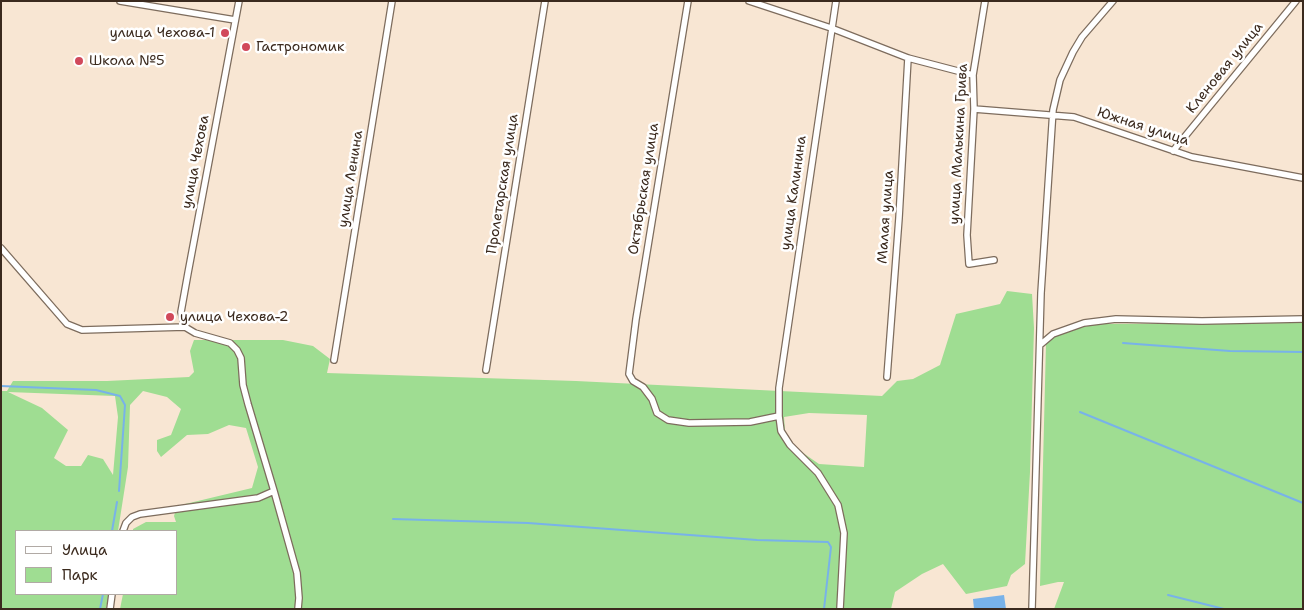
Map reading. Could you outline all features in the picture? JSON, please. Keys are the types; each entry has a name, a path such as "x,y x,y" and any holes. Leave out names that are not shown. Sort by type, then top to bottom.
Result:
{"street":[{"path":"120,1 235,20"},
{"name":"улица Чехова","path":"184,327 181,312 239,1"},
{"name":"улица Ленина","path":"334,360 392,1"},
{"name":"Пролетарская улица","path":"486,370 545,1"},
{"name":"Октябрьская улица","path":"688,1 634,327 629,374 633,381 643,387 652,399 657,413 668,420 689,423 750,422 779,416"},
{"path":"749,1 832,28 908,58 973,76"},
{"name":"улица Калинина","path":"836,1 779,388 779,416 782,431 790,445 818,473 838,505 844,532 840,609"},
{"name":"улица Малькина Грива","path":"985,1 973,76 974,109 967,235 969,264 994,260"},
{"path":"1032,609 1042,268 1052,115 1060,80 1073,52 1082,37 1112,1"},
{"name":"Кленовая улица","path":"1173,151 1296,1"},
{"name":"Малая улица","path":"887,377 899,218 908,58"},
{"name":"Южная улица","path":"974,109 1074,118 1192,157 1303,178"},
{"path":"1,248 67,324 82,330 184,327 195,333 230,343 237,350 241,358 243,385 248,404 296,573 299,598 298,609"},
{"path":"1040,344 1053,334 1084,323 1116,319 1202,321 1303,319"},
{"path":"124,530 126,523 132,517 140,514 258,498 274,491"},
{"path":"110,609 112,595"}],"green space":[{"path":"1007,291 1032,294 1034,328 1025,564 1011,575 1007,586 966,594 943,564 922,574 895,592 891,609 120,609 123,595 178,595 178,530 133,529 146,522 176,522 174,516 177,506 252,488 258,467 246,428 229,425 208,434 187,435 161,457 157,451 157,440 171,435 181,409 167,397 143,391 130,405 128,467 118,530 15,530 15,595 109,595 106,609 1,609 1,391 7,391 13,381 107,381 189,377 194,372 190,351 194,340 283,340 313,346 330,359 327,373 576,381 882,396 897,381 913,379 940,365 956,314 1000,304","holes":["8,392 115,396 118,417 113,475 103,459 88,455 81,466 66,466 54,458 68,430 42,408","809,413 867,415 864,467 819,464 793,446 785,431 784,417"]},
{"path":"1303,323 1303,609 1054,609 1064,582 1040,586 1046,343 1062,332 1097,324"}],"water":[{"path":"1004,595 1006,609 974,609 973,599"}],"waterway":[{"path":"1123,343 1230,351 1303,352"},
{"path":"1,386 96,390 120,396 125,405 119,491"},
{"path":"1080,412 1303,503"},
{"path":"112,530 117,502"},
{"path":"393,519 528,523 757,540 828,542 831,547 824,609"},
{"path":"100,609 103,595"},
{"path":"1168,595 1224,609"}],"place":[{"name":"улица Чехова-1","path":"225,33"},
{"name":"Гастрономик","path":"246,47"},
{"name":"Школа №5","path":"79,61"},
{"name":"улица Чехова-2","path":"170,317"}]}
